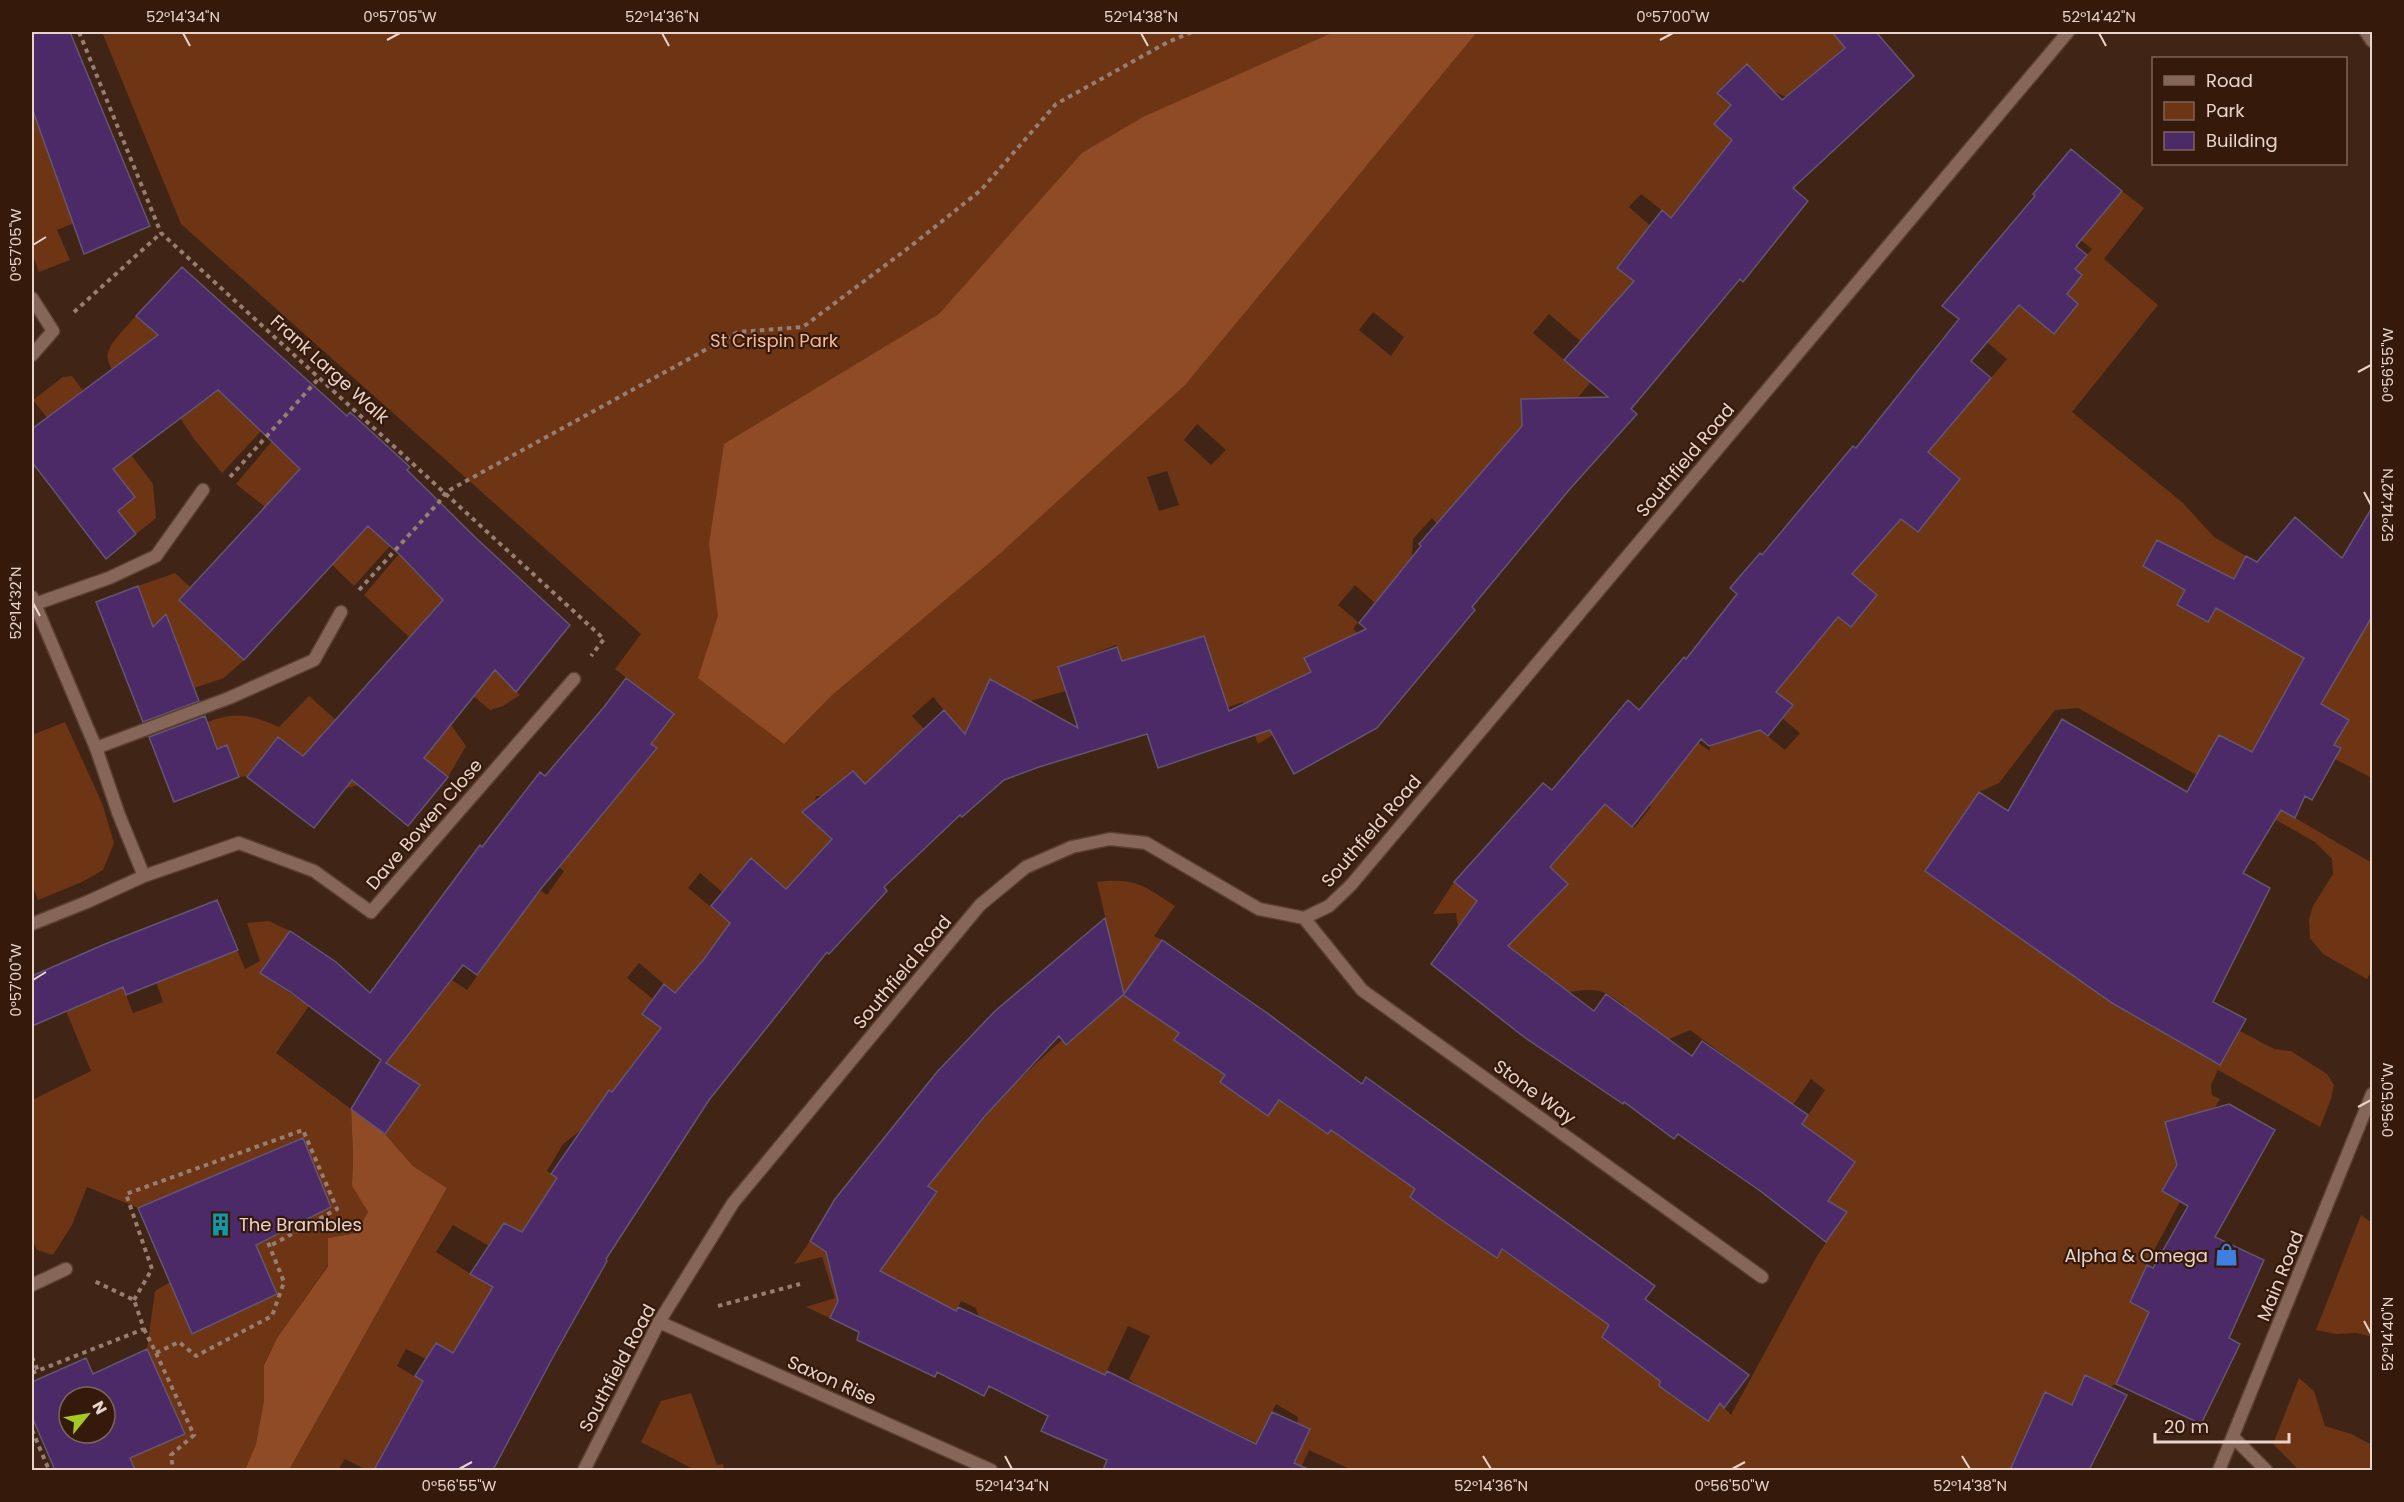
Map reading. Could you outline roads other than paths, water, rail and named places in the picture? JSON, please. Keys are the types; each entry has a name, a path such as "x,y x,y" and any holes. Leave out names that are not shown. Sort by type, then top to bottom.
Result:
{"street":[{"name":"Southfield Road","path":"584,1470 659,1322 733,1203 980,905 1026,867 1072,847 1110,839 1146,843 1259,909 1304,918 1329,906 1351,885 2068,32"},
{"path":"2366,32 2373,41"},
{"path":"32,298 53,331 32,355"},
{"path":"144,876 119,815 96,748 34,608 109,578 156,556 203,490"},
{"path":"96,748 229,698 314,660 341,612"},
{"name":"Dave Bowen Close","path":"32,924 144,876 239,843 314,871 371,912 574,679"},
{"name":"Stone Way","path":"1304,918 1362,990 1762,1277"},
{"name":"Main Road","path":"2219,1470 2373,1094"},
{"path":"32,1285 66,1269"},
{"name":"Saxon Rise","path":"659,1322 991,1470"},
{"path":"2234,1438 2266,1470"}],"place":[{"name":"The Brambles","path":"221,1224"},
{"name":"Alpha & Omega","path":"2226,1255"}],"park label":[{"name":"St Crispin Park","path":"774,340"}]}
